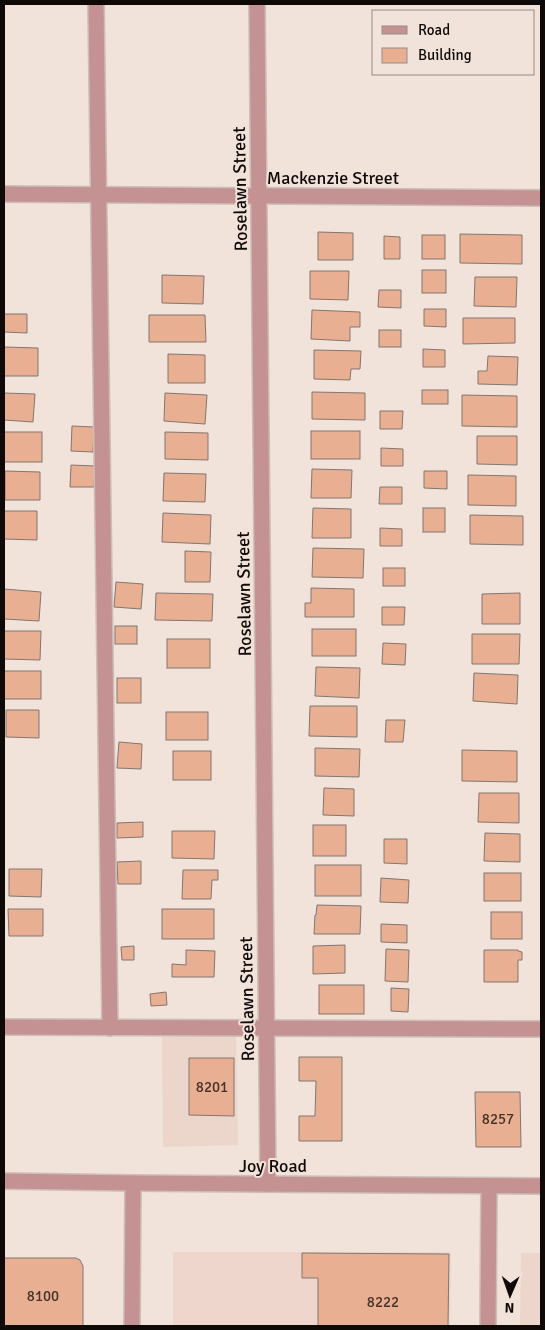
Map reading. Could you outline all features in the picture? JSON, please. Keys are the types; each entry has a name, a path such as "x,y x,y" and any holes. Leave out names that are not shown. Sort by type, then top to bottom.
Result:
{"street":[{"path":"96,4 110,1028"},
{"name":"Roselawn Street","path":"257,4 268,1184"},
{"name":"Mackenzie Street","path":"4,194 541,198"},
{"path":"4,1027 541,1029"},
{"name":"Joy Road","path":"4,1181 133,1184 541,1186"},
{"path":"132,1326 133,1184"},
{"path":"488,1326 489,1186"}],"shaded area":[{"path":"236,1035 238,1145 163,1147 162,1037"},
{"path":"173,1252 451,1252 450,1326 173,1326"},
{"path":"521,1253 541,1253 541,1326 520,1326"}],"building":[{"path":"318,232 353,233 353,260 318,260"},
{"path":"460,234 522,235 522,264 460,263"},
{"path":"422,235 445,235 445,259 422,259"},
{"path":"384,236 400,237 400,259 384,259"},
{"path":"422,270 446,270 446,293 422,293"},
{"path":"310,271 349,271 348,300 310,299"},
{"path":"162,275 204,276 203,304 162,303"},
{"path":"475,277 517,277 516,307 474,306"},
{"path":"379,290 401,290 401,308 378,307"},
{"path":"424,309 446,309 446,327 424,326"},
{"path":"312,310 360,312 360,327 350,327 350,341 311,339"},
{"path":"4,314 27,314 27,333 4,332"},
{"path":"149,315 205,315 206,342 149,342"},
{"path":"463,318 515,318 515,343 463,344"},
{"path":"379,330 401,330 401,347 379,347"},
{"path":"4,347 38,348 38,376 4,376"},
{"path":"423,349 445,350 445,367 423,367"},
{"path":"314,350 361,351 360,369 351,369 350,380 314,379"},
{"path":"168,354 205,355 205,383 168,383"},
{"path":"488,356 518,357 517,385 478,384 478,371 487,371"},
{"path":"422,390 448,390 448,404 422,404"},
{"path":"312,392 365,393 365,420 312,419"},
{"path":"4,393 35,394 33,422 4,420"},
{"path":"165,393 207,395 205,424 164,421"},
{"path":"462,395 517,396 517,427 462,426"},
{"path":"380,411 403,411 402,429 380,429"},
{"path":"72,426 94,427 93,452 71,451"},
{"path":"311,431 360,431 360,459 311,459"},
{"path":"4,432 42,432 42,462 4,462"},
{"path":"165,432 208,433 208,460 165,459"},
{"path":"477,436 517,436 517,465 477,464"},
{"path":"381,448 403,449 403,466 381,466"},
{"path":"71,465 95,466 94,487 70,487"},
{"path":"312,469 352,470 351,498 311,498"},
{"path":"5,471 40,472 40,500 5,500"},
{"path":"424,471 447,471 447,489 424,488"},
{"path":"164,473 206,474 205,502 163,501"},
{"path":"468,475 516,476 516,506 468,505"},
{"path":"380,487 402,487 402,504 379,504"},
{"path":"313,508 351,509 351,538 312,538"},
{"path":"423,508 445,508 445,532 423,532"},
{"path":"4,511 37,511 37,540 4,539"},
{"path":"163,513 211,515 210,544 162,542"},
{"path":"470,515 523,516 523,545 470,544"},
{"path":"380,528 402,529 402,546 380,546"},
{"path":"313,548 364,549 363,578 312,577"},
{"path":"185,551 211,552 210,582 185,582"},
{"path":"383,568 405,568 405,586 383,586"},
{"path":"116,582 143,584 141,609 114,607"},
{"path":"311,588 354,589 354,617 305,617 305,603 311,603"},
{"path":"4,589 41,592 39,621 4,619"},
{"path":"156,593 213,594 212,621 155,620"},
{"path":"520,593 520,624 482,624 482,594"},
{"path":"382,607 405,607 404,625 382,625"},
{"path":"115,626 137,626 137,644 115,644"},
{"path":"312,629 356,629 356,656 312,656"},
{"path":"4,631 41,631 40,660 4,659"},
{"path":"472,634 520,634 519,664 472,664"},
{"path":"167,639 210,639 210,668 167,668"},
{"path":"383,643 406,644 405,665 382,664"},
{"path":"316,667 360,668 359,698 315,696"},
{"path":"4,671 41,671 41,699 4,699"},
{"path":"474,673 518,675 517,704 473,701"},
{"path":"117,678 141,678 141,703 117,703"},
{"path":"310,706 357,706 357,737 309,736"},
{"path":"6,710 39,710 39,738 6,737"},
{"path":"166,712 208,712 208,740 166,740"},
{"path":"386,720 405,720 403,742 385,742"},
{"path":"119,742 142,744 141,769 117,768"},
{"path":"315,748 360,749 359,777 315,776"},
{"path":"462,750 517,751 517,782 462,781"},
{"path":"173,751 211,751 211,780 173,780"},
{"path":"324,788 354,789 354,816 323,815"},
{"path":"479,793 519,793 519,823 478,822"},
{"path":"143,822 143,837 117,838 117,823"},
{"path":"313,825 346,825 346,856 313,856"},
{"path":"172,831 215,831 214,859 172,858"},
{"path":"485,833 520,834 520,862 484,861"},
{"path":"384,839 407,839 407,864 384,863"},
{"path":"141,861 141,884 118,884 117,862"},
{"path":"315,865 361,865 361,896 315,896"},
{"path":"9,869 42,869 41,897 9,896"},
{"path":"183,870 218,870 218,880 212,880 211,899 182,899"},
{"path":"484,873 521,873 521,901 484,901"},
{"path":"381,878 409,880 408,903 380,902"},
{"path":"317,905 361,906 360,934 314,934"},
{"path":"8,909 43,909 43,936 9,936"},
{"path":"162,909 214,909 214,939 162,939"},
{"path":"491,912 522,912 522,939 491,939"},
{"path":"381,924 407,925 407,943 381,942"},
{"path":"345,945 345,973 313,974 313,946"},
{"path":"134,946 134,960 122,960 121,947"},
{"path":"386,949 409,950 408,982 385,981"},
{"path":"186,950 215,951 214,977 172,977 172,964 186,965"},
{"path":"484,950 518,950 522,952 522,960 518,960 518,982 484,982"},
{"path":"319,985 364,985 364,1014 319,1014"},
{"path":"391,988 409,989 408,1012 391,1011"},
{"path":"166,992 167,1005 151,1006 150,994"},
{"path":"299,1057 342,1057 342,1141 299,1141 299,1116 315,1116 316,1081 299,1081"},
{"path":"189,1058 234,1058 234,1116 189,1115"},
{"path":"475,1092 520,1092 521,1147 476,1147"},
{"path":"302,1253 449,1254 448,1326 318,1326 318,1278 302,1278"},
{"path":"4,1258 76,1258 80,1260 83,1266 83,1326 4,1326"}]}
